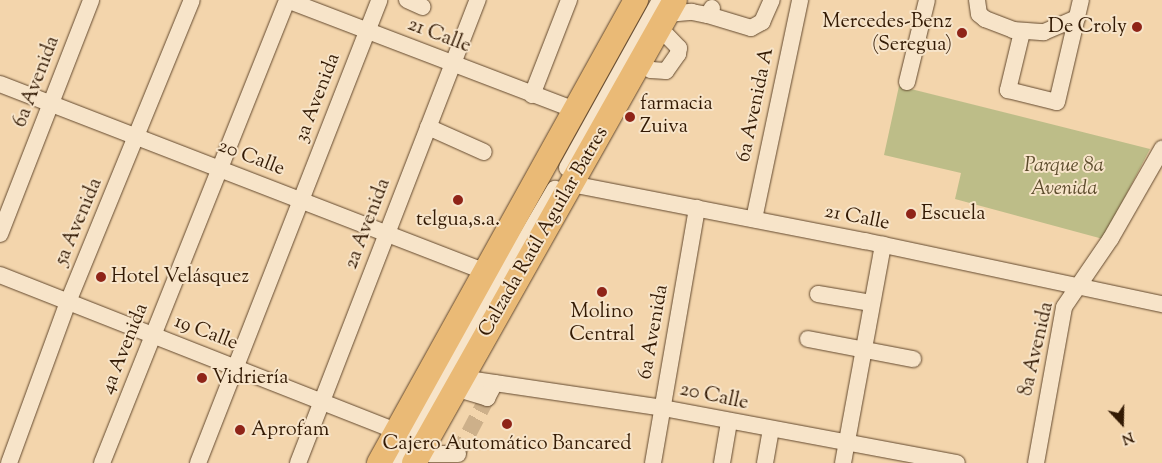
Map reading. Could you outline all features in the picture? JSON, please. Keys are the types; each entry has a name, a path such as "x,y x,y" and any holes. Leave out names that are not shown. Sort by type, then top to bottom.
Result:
{"highway":[{"name":"Calzada Raúl Aguilar Batres","path":"379,463 577,111 636,0"},
{"name":"Calzada Raúl Aguilar Batres","path":"416,459 639,63 666,10"}],"street":[{"name":"6a Avenida","path":"0,234 91,0"},
{"name":"5a Avenida","path":"9,463 68,302 138,137 192,0"},
{"name":"21 Calle","path":"287,0 577,111"},
{"name":"4a Avenida","path":"102,463 287,0"},
{"name":"3a Avenida","path":"198,463 379,0"},
{"path":"408,0 423,7"},
{"name":"2a Avenida","path":"298,463 478,0"},
{"path":"532,95 570,0"},
{"path":"394,463 551,196 666,10 710,11 751,28 762,22 772,0"},
{"name":"6a Avenida A","path":"754,219 800,0"},
{"path":"907,82 927,0"},
{"path":"977,0 979,14 985,19 1022,32 1044,32 1078,18"},
{"path":"1022,32 1008,90 1057,102 1081,0"},
{"name":"20 Calle","path":"0,84 486,272"},
{"path":"428,127 484,152"},
{"name":"8a Avenida","path":"1036,463 1064,307 1112,238 1162,149"},
{"name":"21 Calle","path":"571,184 883,245 1162,304"},
{"name":"6a Avenida","path":"653,463 697,208"},
{"path":"843,463 883,245"},
{"name":"19 Calle","path":"0,275 396,431"},
{"path":"818,294 871,303"},
{"path":"808,338 912,359"},
{"name":"20 Calle","path":"458,383 495,383 663,408 771,430 957,463"},
{"path":"458,383 486,398 495,383"},
{"path":"722,463 729,422"},
{"path":"765,463 771,430"},
{"path":"416,459 458,454"}],"green space":[{"name":"Parque 8a Avenida","path":"899,86 1150,149 1103,239 955,199 961,173 884,155"}],"tunnel":[{"path":"458,454 487,398"}],"place":[{"name":"De Croly","path":"1137,27"},
{"name":"Mercedes-Benz (Seregua)","path":"962,33"},
{"name":"farmacia Zuiva","path":"630,117"},
{"name":"telgua,s.a.","path":"458,200"},
{"name":"Escuela","path":"911,214"},
{"name":"Hotel Velásquez","path":"101,277"},
{"name":"Molino Central","path":"602,292"},
{"name":"Vidriería","path":"202,378"},
{"name":"Cajero Automático Bancared","path":"507,424"},
{"name":"Aprofam","path":"240,430"}]}
